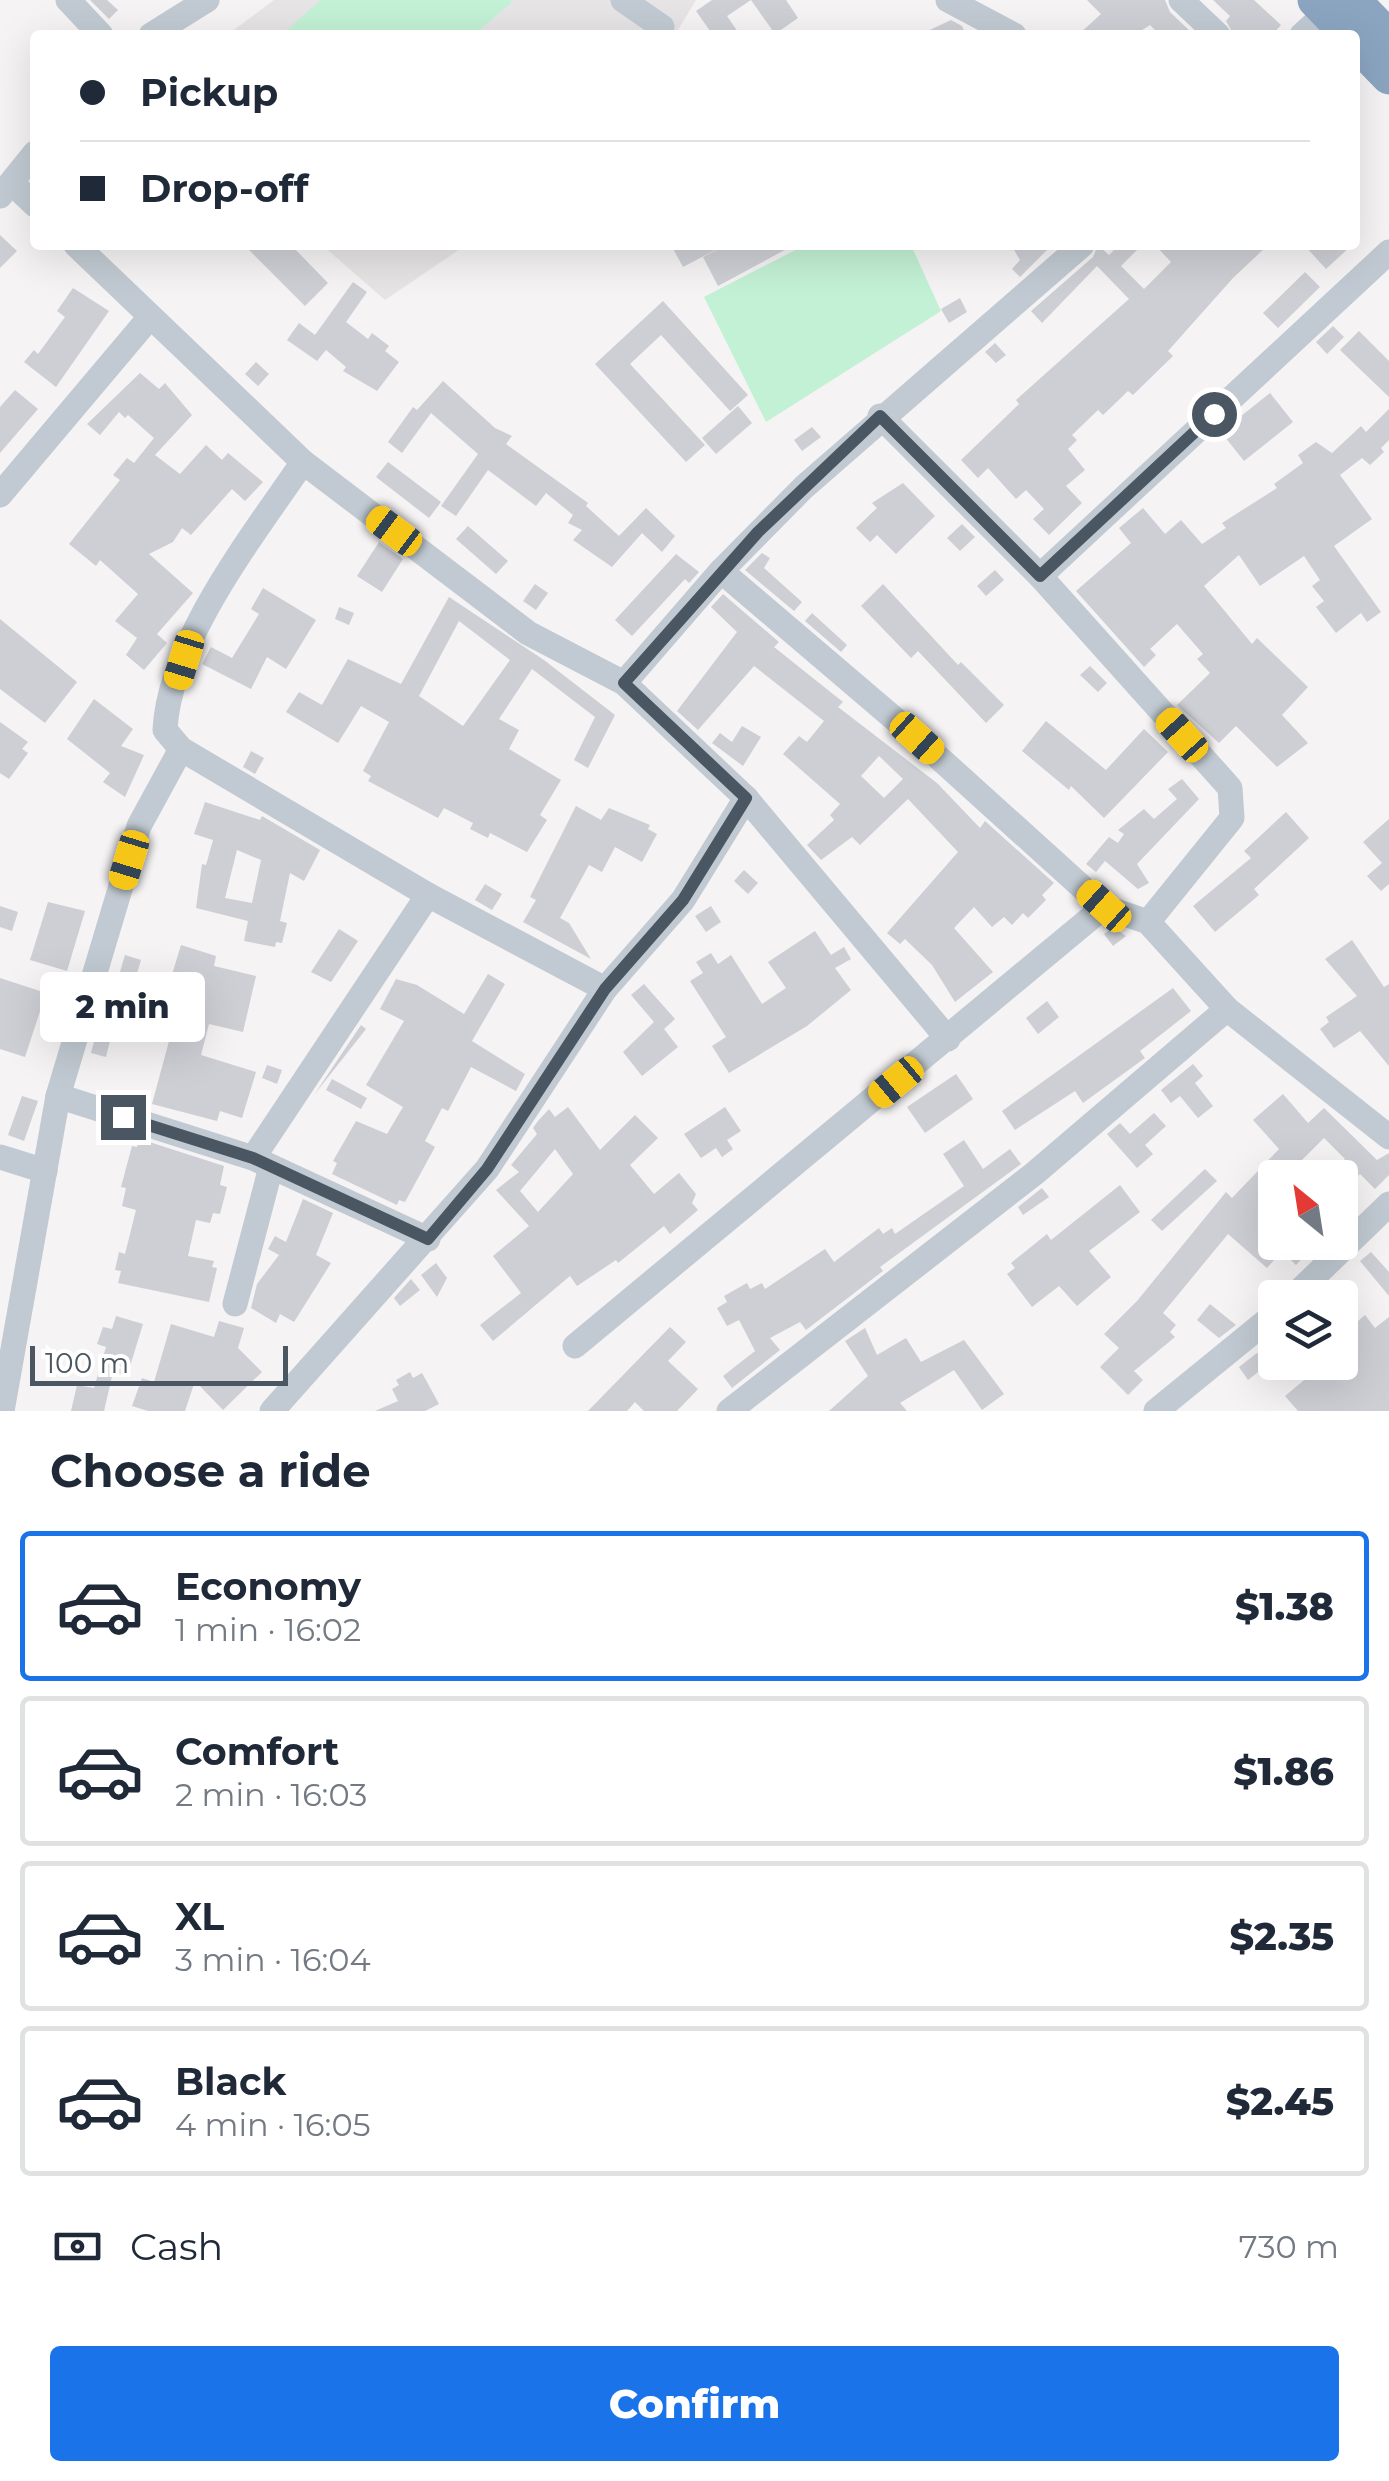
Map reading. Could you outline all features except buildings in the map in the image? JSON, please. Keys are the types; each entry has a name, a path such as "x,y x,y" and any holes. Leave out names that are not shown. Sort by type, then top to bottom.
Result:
{"highway":[{"path":"1360,35 1389,77"}],"street":[{"path":"68,0 96,30"},
{"path":"159,30 206,0"},
{"path":"622,0 662,27"},
{"path":"948,0 1005,30"},
{"path":"1180,0 1213,30"},
{"path":"30,158 6,189 30,202"},
{"path":"81,250 303,462 528,633 624,683 746,798 948,1039"},
{"path":"624,683 721,571 880,416 1076,250"},
{"path":"1040,576 1389,252"},
{"path":"0,495 150,318"},
{"path":"880,416 1040,576 1230,788 1234,804 1226,828 1148,922"},
{"path":"303,462 232,568 192,637 166,710 165,730 181,749 428,895 605,989"},
{"path":"721,571 917,738 1104,906 1148,922 1227,1009 1389,1138"},
{"path":"2,1411 58,1096 140,826 181,749"},
{"path":"272,1411 487,1169 605,989 683,900 746,798"},
{"path":"235,1304 262,1162 428,895"},
{"path":"575,1346 1104,906"},
{"path":"730,1411 1034,1173 1227,1009"},
{"path":"58,1096 262,1162 428,1239"},
{"path":"0,1157 45,1172"},
{"path":"1311,1280 1389,1204"},
{"path":"1156,1411 1258,1328"}],"shaded area":[{"path":"274,0 696,0 678,30 234,30"},
{"path":"328,250 459,250 385,300"}],"green space":[{"path":"321,0 512,2 480,30 287,30"},
{"path":"795,250 913,250 941,311 766,422 704,297"}],"route":[{"path":"123,1117 253,1158 428,1239 487,1169 605,989 683,900 746,798 624,683 758,532 880,416 1040,576 1214,414"}]}
